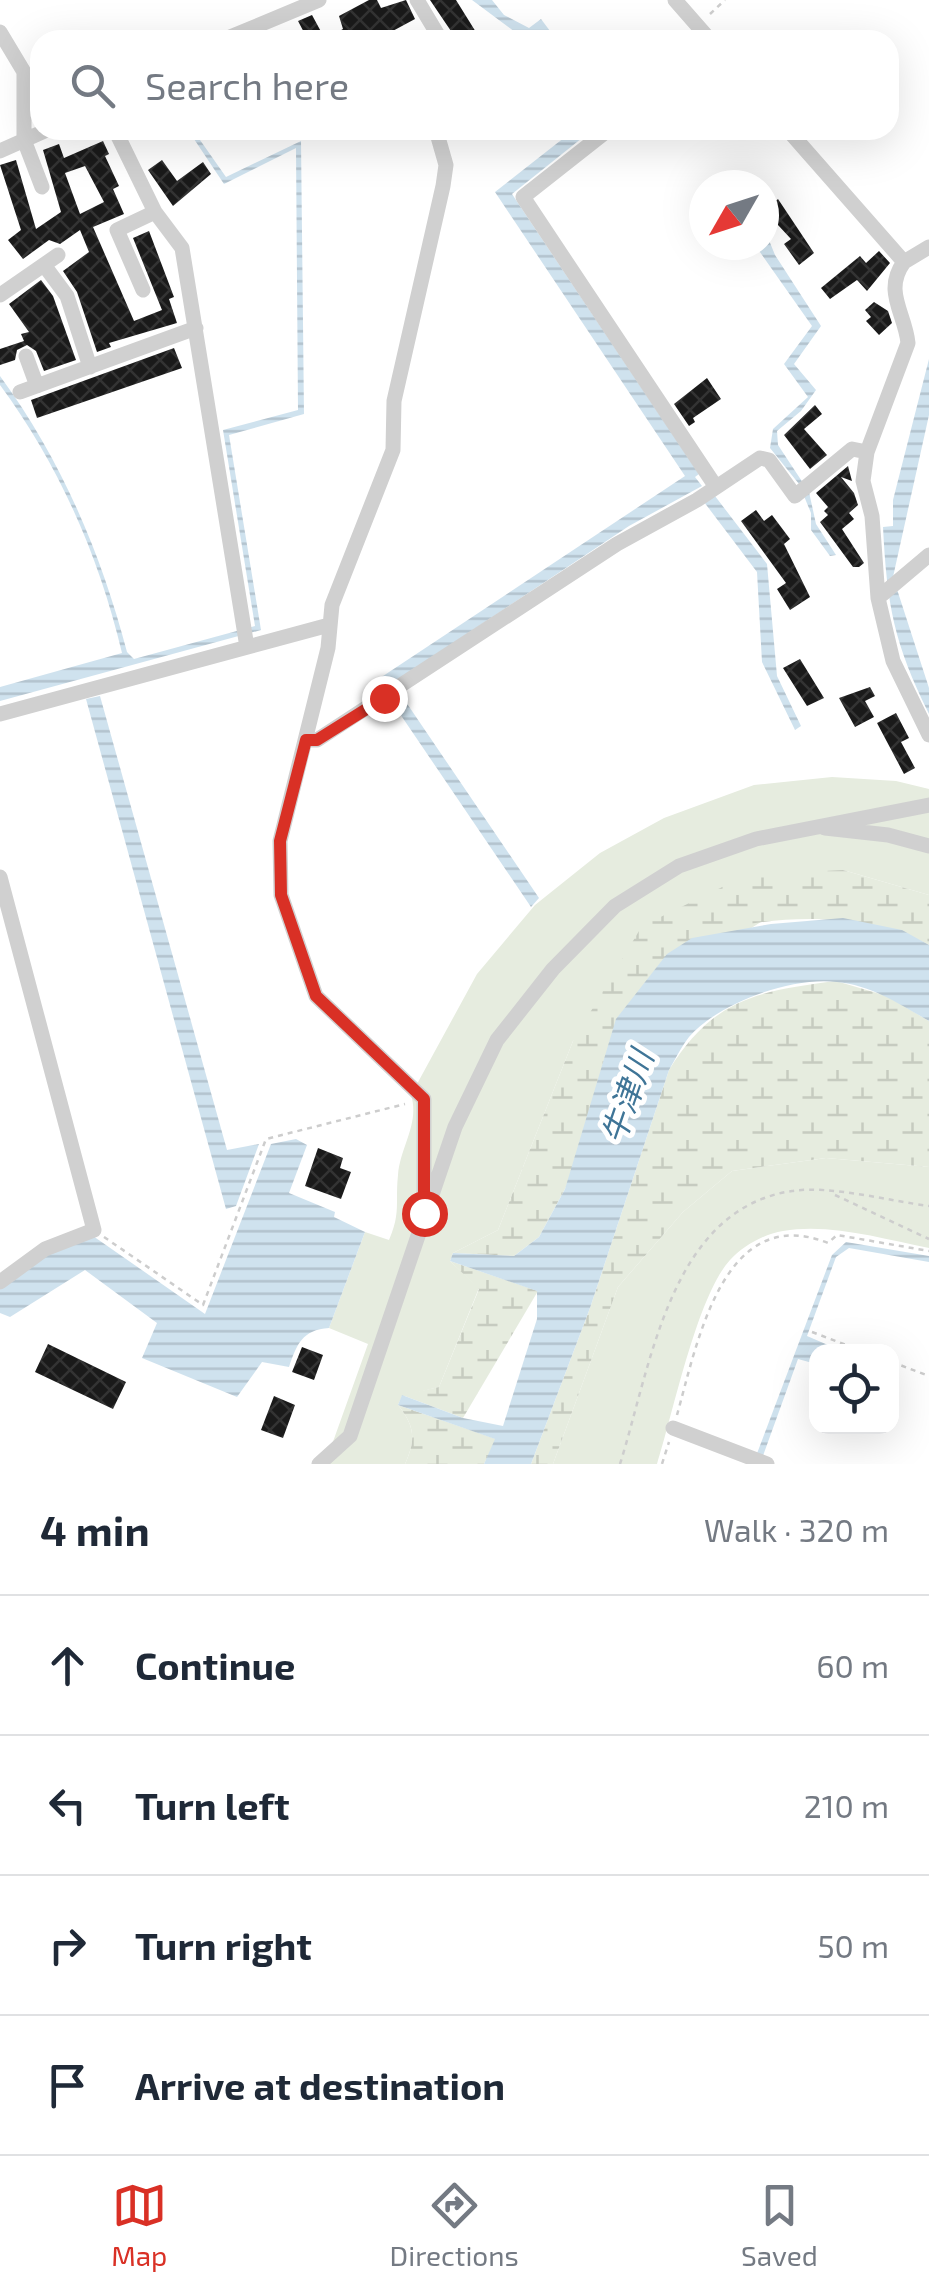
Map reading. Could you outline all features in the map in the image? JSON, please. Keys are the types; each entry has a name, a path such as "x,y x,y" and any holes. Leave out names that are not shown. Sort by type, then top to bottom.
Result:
{"street":[{"path":"247,30 319,0"},
{"path":"417,0 435,30"},
{"path":"675,0 701,30"},
{"path":"0,32 24,72 24,140 42,187"},
{"path":"0,150 30,137"},
{"path":"120,140 154,212 182,248 245,637"},
{"path":"424,1213 424,1099 316,996 281,895 280,841 306,740 329,625 393,450 394,401 444,186 446,165 439,140"},
{"path":"595,140 522,197 716,487"},
{"path":"797,140 904,262"},
{"path":"143,290 117,230 154,212"},
{"path":"929,247 904,262 895,274 894,295 906,324 908,344 867,452 863,481 872,516 878,598 894,661 929,736"},
{"path":"0,295 58,255"},
{"path":"44,264 67,296 90,367"},
{"path":"20,392 196,328"},
{"path":"26,356 37,386"},
{"path":"306,740 317,740 618,544 760,458 769,460 795,496 852,449 867,452"},
{"path":"878,598 929,556"},
{"path":"0,714 245,637 329,625"},
{"path":"319,1464 350,1436 454,1127 497,1040 552,969 614,906 679,866 756,840 929,804"},
{"path":"821,827 888,835 929,846"},
{"path":"0,877 94,1230 45,1248 0,1282"},
{"path":"673,1428 761,1461"}],"path":[{"path":"704,30 725,0"},
{"path":"94,1230 203,1305 266,1140 424,1099"},
{"path":"620,1464 668,1312 691,1256 744,1203 795,1190 929,1206"},
{"path":"833,1194 929,1239"},
{"path":"662,1464 717,1291 733,1264 756,1245 784,1234 828,1243 838,1235 929,1251"},
{"path":"812,1332 843,1344"},
{"path":"899,1365 929,1376"}],"green space":[{"path":"832,777 896,781 929,789 929,895 843,870 573,1041 498,1230 453,1253 450,1261 479,1288 439,1387 402,1396 398,1405 412,1433 405,1464 325,1464 368,1344 329,1328 365,1232 389,1240 396,1215 400,1165 413,1115 411,1095 477,974 535,905 600,853 664,818 754,785"},
{"path":"843,870 929,895 929,945 869,924 797,919 727,929 668,954 565,1189 539,1237 514,1256 453,1253 498,1230 573,1041 642,926 747,875"},
{"path":"836,981 887,996 929,1021 929,1167 826,1158 732,1171 683,1212 618,1287 553,1464 531,1464 590,1308 669,1070 686,1046 720,1013 760,995"},
{"path":"826,1158 929,1167 929,1248 819,1229 783,1231 754,1241 730,1260 707,1300 657,1464 553,1464 618,1287 683,1212 732,1171"},
{"path":"450,1261 538,1291 463,1418 402,1395 439,1387 479,1289"},
{"path":"398,1405 496,1439 484,1464 405,1464 412,1433"}],"water":[{"path":"472,0 492,0 504,15 529,28 541,19 549,30 512,30"},
{"path":"195,140 200,140 226,177 301,141 304,414 229,435 261,630 0,701 0,687 122,653 102,581 75,513 41,447 0,385 0,376 42,440 77,508 105,579 127,652 134,659 255,626 223,430 298,410 296,148 224,184"},
{"path":"561,140 580,140 512,194 699,474 695,477 702,486 629,526 393,683 539,898 531,907 377,680 685,476 495,192"},
{"path":"766,260 778,260 821,326 794,364 816,390 801,411 777,431 778,445 809,492 816,524 836,555 830,556 811,530 811,513 799,484 770,448 773,429 808,397 784,364 812,326"},
{"path":"929,359 929,415 893,577 929,688 929,714 894,624 883,527 893,526 893,500"},
{"path":"715,496 767,564 777,676 801,726 795,730 762,662 757,572 704,502"},
{"path":"100,696 227,1150 259,1144 236,1206 226,1209 86,699"},
{"name":"牛津川","path":"843,918 902,930 929,945 929,1021 862,987 819,981 757,994 718,1013 689,1037 669,1070 590,1308 531,1464 484,1464 495,1439 398,1405 402,1395 463,1418 503,1426 537,1319 537,1291 450,1261 453,1253 514,1256 539,1237 565,1189 616,1019 667,954 692,938 771,924"},
{"path":"296,1139 307,1145 289,1193 335,1212 334,1217 365,1232 329,1328 307,1335 289,1367 262,1362 237,1397 142,1358 157,1323 85,1270 10,1317 0,1313 0,1288 47,1252 93,1236 205,1314 271,1144"},
{"path":"846,1242 929,1256 929,1262 849,1248 836,1257 807,1336 826,1344 809,1344 809,1362 798,1359 760,1464 753,1464 832,1255"}],"building":[{"path":"369,0 377,0 381,8 406,0 415,19 395,30 341,30 339,16"},
{"path":"430,0 456,0 475,30 450,30"},
{"path":"312,15 320,30 303,30 298,21"},
{"path":"103,141 109,154 105,156 119,186 113,189 124,214 93,227 134,321 162,310 133,238 149,231 174,297 169,299 177,323 109,343 111,347 97,352 77,292 63,271 89,252 80,230 60,244 49,240 23,259 8,240 21,230 0,165 16,160 36,229 61,212 43,150 59,144 64,158","holes":["85,166 104,202 80,214 65,173"]},
{"path":"162,160 177,181 203,162 211,174 173,206 148,170"},
{"path":"779,200 814,253 799,265 784,244 791,239 779,226"},
{"path":"879,251 890,263 867,291 857,280 830,299 821,288 860,256 866,263"},
{"path":"41,280 53,296 76,360 44,371 36,351 27,345 17,350 15,360 0,365 0,349 24,341 21,334 29,332 9,304"},
{"path":"874,302 888,311 892,323 879,335 866,321 871,317 865,310"},
{"path":"174,348 182,368 37,418 31,400"},
{"path":"707,378 721,399 693,418 695,422 689,426 674,404"},
{"path":"815,405 822,414 804,429 827,455 810,469 784,435"},
{"path":"848,466 852,481 841,477 858,505 849,513 854,519 842,529 864,563 859,567 853,567 820,522 828,515 824,511 828,507 816,493"},
{"path":"756,510 764,521 772,515 790,539 784,544 810,597 790,610 777,589 786,583 741,521"},
{"path":"800,659 824,698 807,706 783,668"},
{"path":"870,687 875,696 865,701 874,717 855,727 839,698"},
{"path":"896,713 909,738 901,742 915,768 904,774 877,723"},
{"path":"318,1148 343,1158 340,1168 351,1172 341,1199 305,1186"},
{"path":"48,1344 126,1382 113,1409 35,1372"},
{"path":"302,1347 323,1355 314,1380 292,1372"},
{"path":"274,1396 295,1405 283,1438 261,1430"}],"route":[{"path":"384,698 317,740 306,740 280,841 281,895 316,996 330,1012 345,1018 379,1060 424,1099 424,1213"}]}
